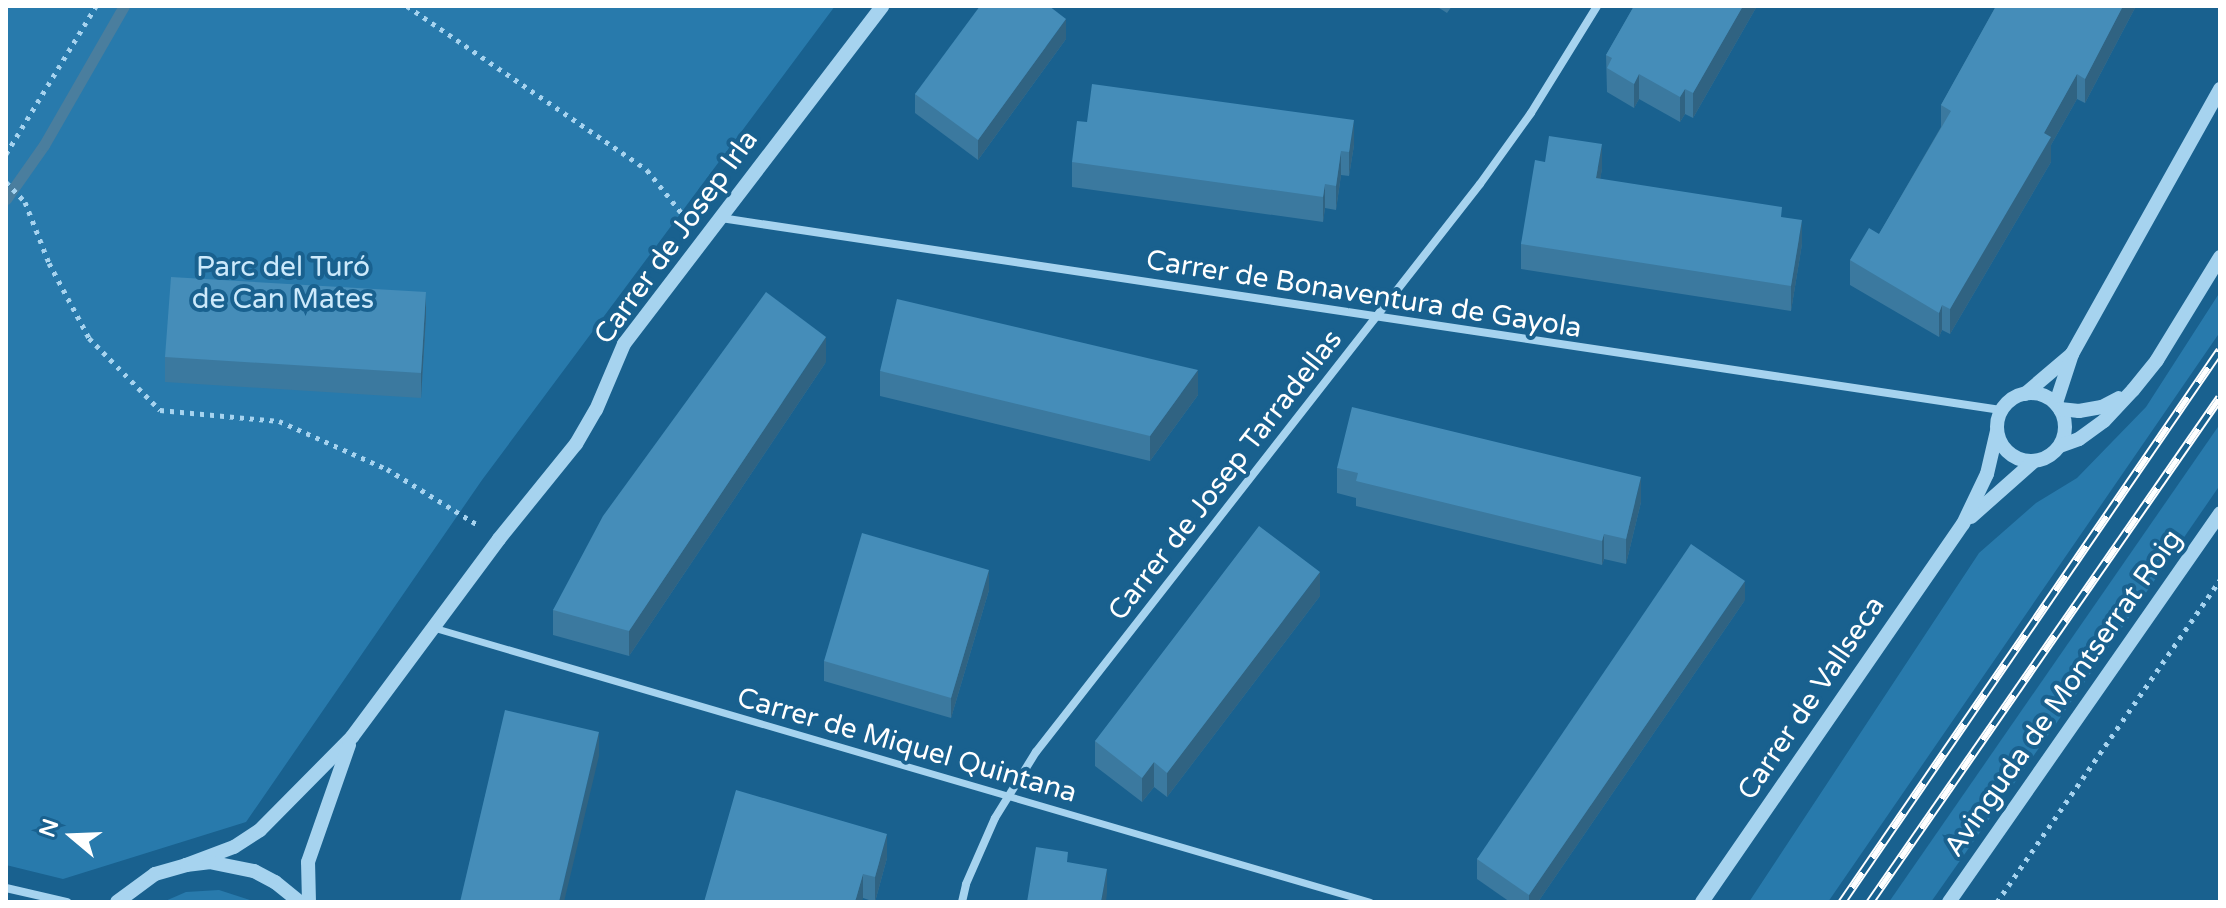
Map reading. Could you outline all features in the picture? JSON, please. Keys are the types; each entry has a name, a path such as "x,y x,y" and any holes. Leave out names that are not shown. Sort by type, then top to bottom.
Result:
{"street":[{"name":"Carrer de Josep Irla","path":"352,737 499,539 576,444 596,410 624,344 882,6"},
{"name":"Carrer de Josep Tarradellas","path":"962,902 977,858 1036,752 1480,184 1531,113 1597,6"},
{"path":"2060,446 2066,427 2058,406 2072,354 2220,89"},
{"name":"Carrer de Bonaventura de Gayola","path":"721,218 1375,319 2001,410"},
{"path":"2072,354 2001,410 1997,431 2009,453 2033,462 2046,459 2060,446 2079,439 2104,421 2157,360 2220,257"},
{"path":"2025,394 2042,395 2058,406 2079,411 2102,407 2133,390"},
{"name":"Carrer de Vallseca","path":"1702,902 1963,524 1987,474 1997,431"},
{"name":"Carrer de Vallseca","path":"1963,524 2033,462"},
{"name":"Avinguda de Montserrat Roig","path":"1949,902 2220,513"},
{"name":"Carrer de Miquel Quintana","path":"433,627 1370,902"},
{"path":"117,902 155,874 234,847 260,830 352,737"},
{"path":"309,902 308,862 352,737"},
{"path":"186,865 232,865 254,871 275,882 300,902"},
{"path":"6,888 67,902"}],"path":[{"path":"6,154 96,6"},
{"path":"407,6 647,170 704,240"},
{"path":"6,182 25,202 49,263 89,338 160,410 279,421 387,469 499,539"},
{"path":"1997,902 2220,580"}],"green space":[{"name":"Parc del Turó de Can Mates","path":"6,6 835,6 482,480 246,822 63,879 6,865"},
{"path":"2220,292 2220,332 1828,902 1749,902 1979,553 2036,503 2077,478 2146,407"},
{"path":"2220,424 2220,485 2053,728 1931,902 1889,902"},
{"path":"219,890 256,902 163,902 186,892"}],"building":[{"path":"980,6 1049,6 1066,19 978,140 915,94"},
{"path":"1634,6 1743,6 1693,93 1685,89 1680,97 1639,74 1634,84 1607,68 1612,58 1606,55"},
{"path":"1996,6 2123,6 2085,79 2077,74 2044,133 2051,137 1950,309 1942,305 1939,313 1850,260 1869,228 1879,234 1951,111 1941,105"},
{"path":"1092,84 1354,120 1349,152 1341,151 1336,186 1325,184 1323,197 1072,162 1077,121 1087,122"},
{"path":"1549,136 1602,144 1596,178 1782,207 1781,217 1802,220 1791,286 1521,244 1535,160 1545,162"},
{"path":"171,277 426,292 421,373 165,357"},
{"path":"766,292 826,337 629,631 553,610 603,516"},
{"path":"897,299 1198,370 1150,436 880,371"},
{"path":"1352,407 1641,477 1626,539 1604,534 1602,541 1356,481 1358,473 1337,468"},
{"path":"1259,526 1320,572 1167,773 1154,762 1142,778 1095,741"},
{"path":"862,533 989,570 951,698 824,661"},
{"path":"1691,544 1745,581 1529,895 1477,859"},
{"path":"505,710 599,732 559,902 460,902"},
{"path":"736,790 887,834 875,877 863,874 855,902 704,902"},
{"path":"1036,847 1068,852 1067,862 1107,869 1101,902 1027,902"}],"waterway":[{"path":"6,199 44,145 124,6"}],"railway":[{"path":"1842,902 2220,350"},
{"path":"1870,902 2220,397"}]}
